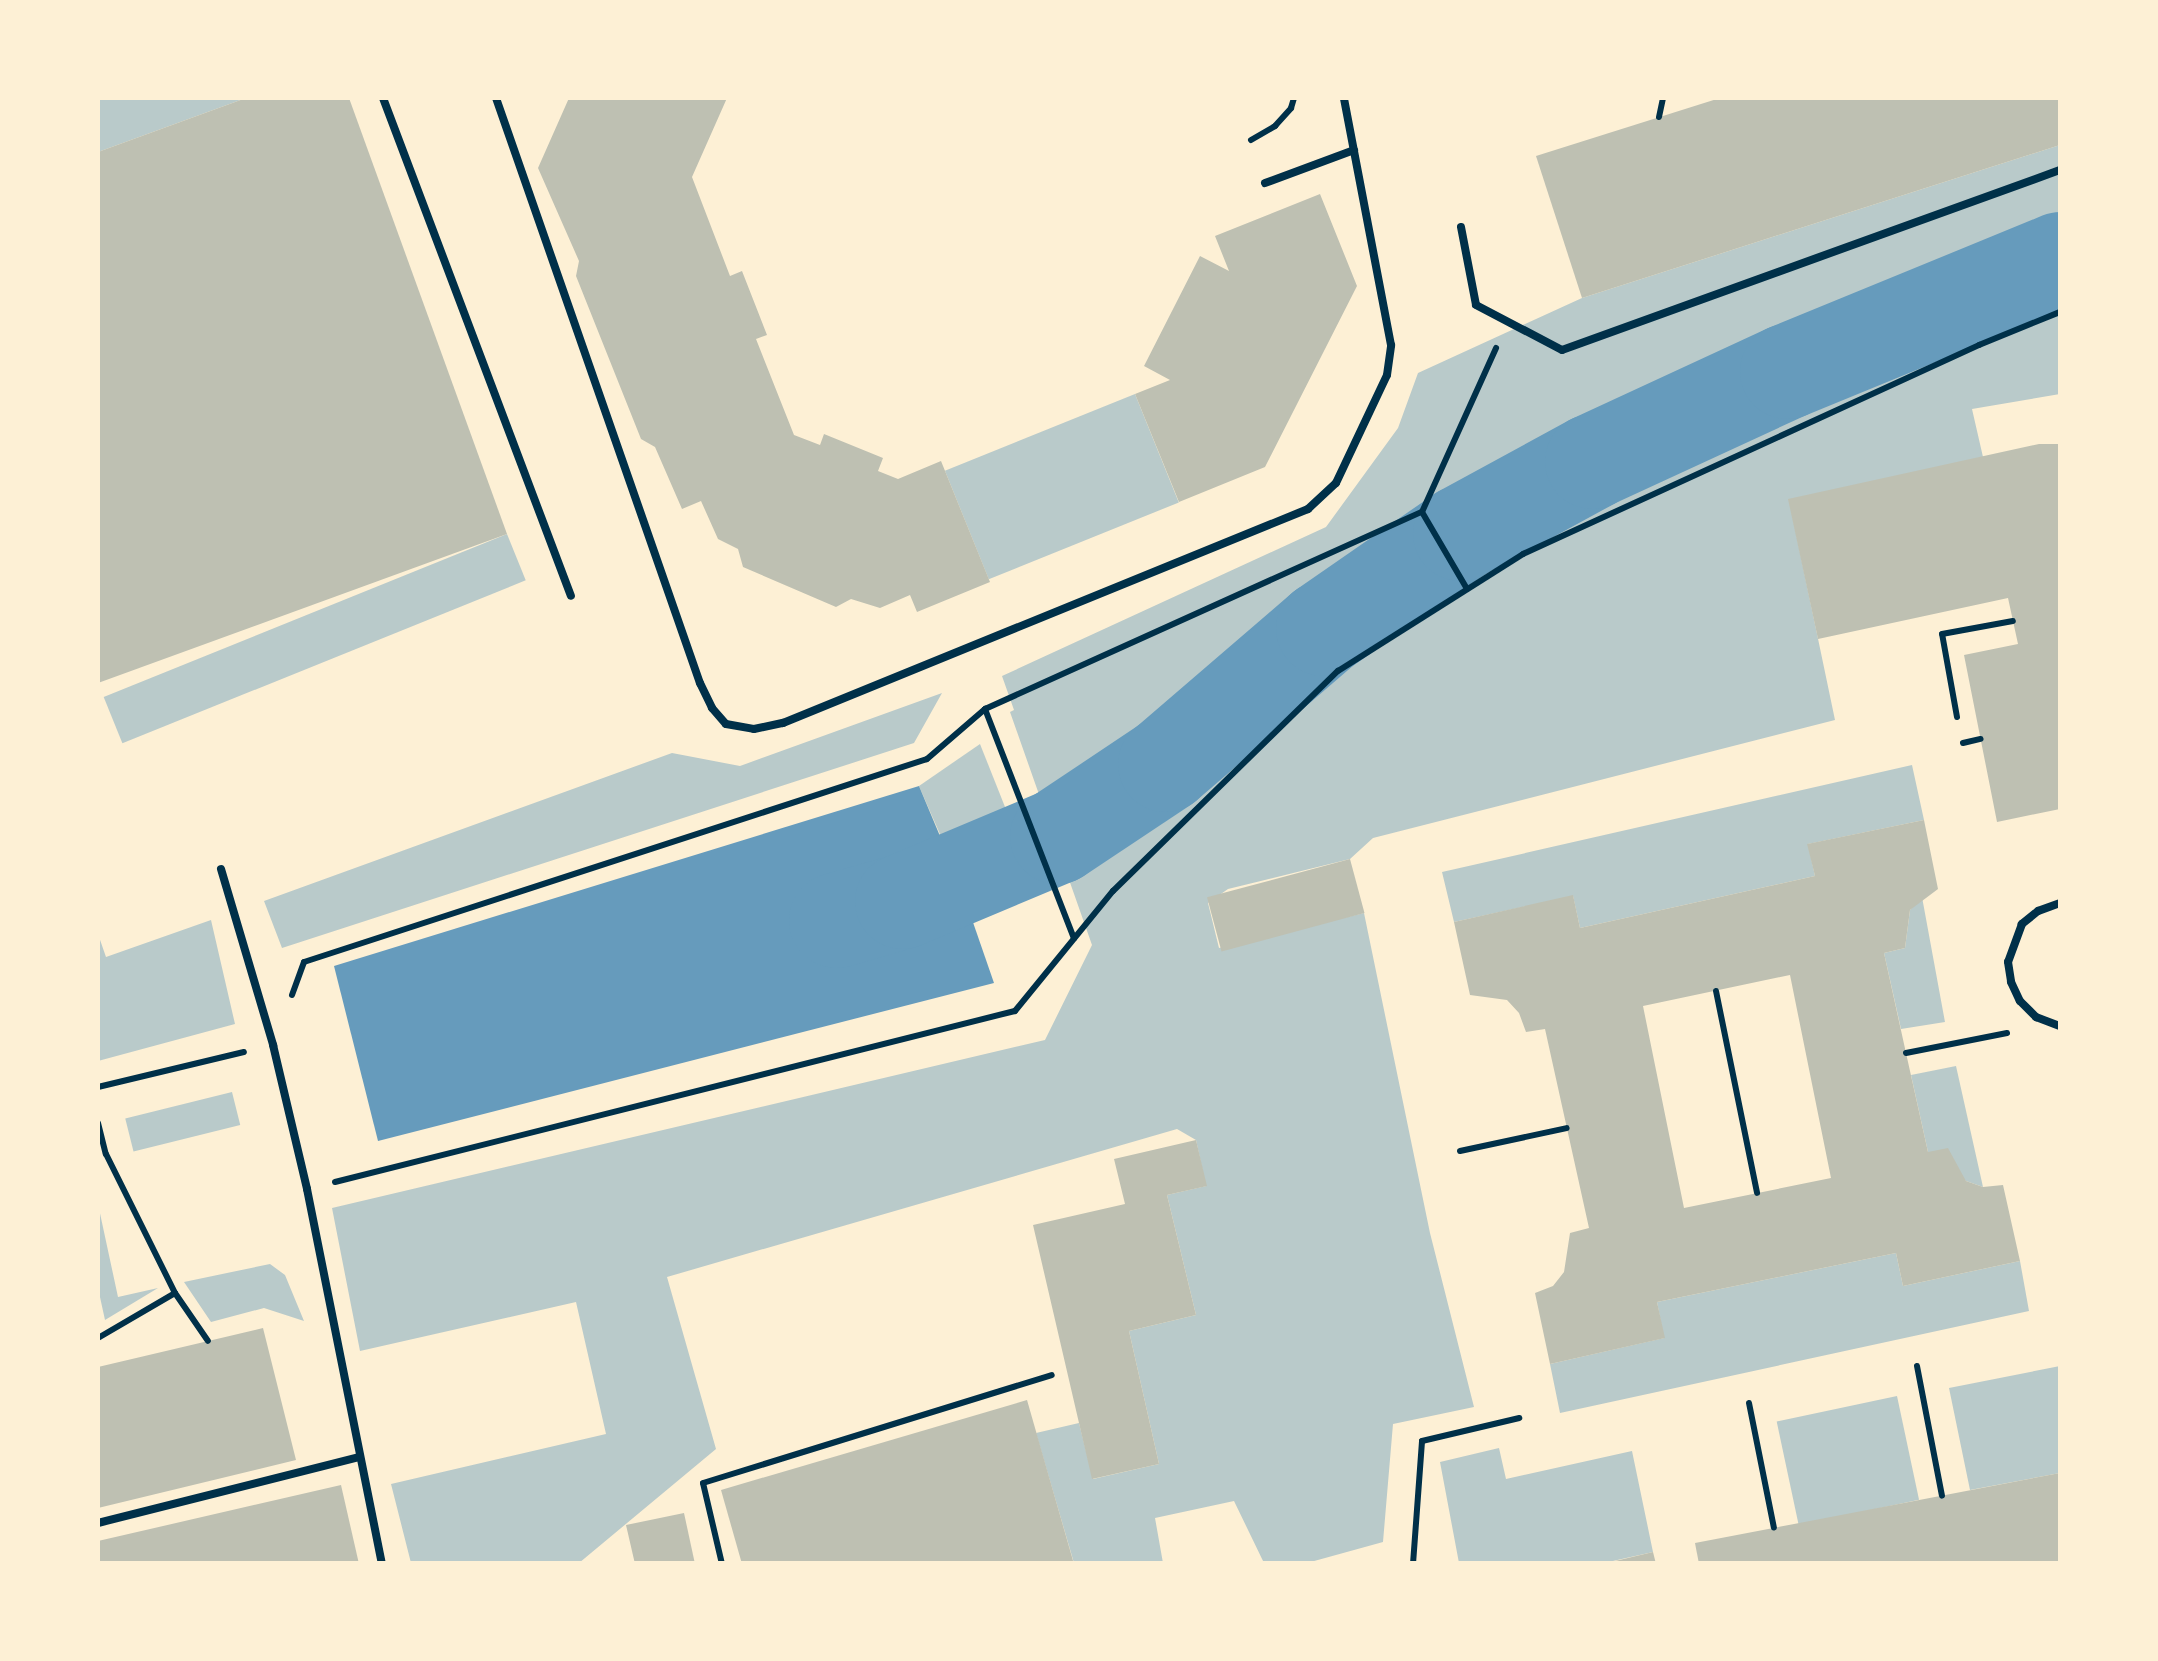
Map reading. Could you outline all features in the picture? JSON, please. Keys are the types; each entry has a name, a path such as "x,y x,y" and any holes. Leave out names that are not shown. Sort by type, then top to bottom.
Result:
{"lane":[{"path":"383,98 571,596"},
{"path":"496,98 700,683 712,708 726,724 754,729 783,723 1308,509 1336,483 1387,375 1391,345 1344,98"},
{"path":"1265,183 1354,150"},
{"path":"1461,227 1476,305 1562,350 2060,170"},
{"path":"221,869 273,1044 307,1188 382,1564"},
{"path":"2060,903 2038,911 2022,924 2008,962 2020,1001 2036,1017 2060,1026"},
{"path":"98,1523 359,1458"}],"path":[{"path":"1251,140 1275,126 1291,108 1294,98"},
{"path":"1659,117 1663,98"},
{"path":"307,1188 1015,1011 1113,891 1338,672 1522,554 1979,345 2060,312"},
{"path":"98,1088 273,1044 304,962 928,758 985,709 1422,512 1508,322"},
{"path":"1422,512 1467,590"},
{"path":"1957,717 1942,634 2013,621"},
{"path":"985,709 1074,938"},
{"path":"1962,743 1981,738"},
{"path":"1716,991 1757,1193"},
{"path":"1906,1052 2020,1030"},
{"path":"98,1122 106,1154 175,1293 208,1341"},
{"path":"1460,1150 1567,1128"},
{"path":"98,1338 175,1293"},
{"path":"1917,1366 1942,1496"},
{"path":"722,1564 703,1483 1052,1375"},
{"path":"1749,1404 1774,1528"},
{"path":"1413,1564 1422,1441 1519,1418"}],"shaded area":[{"path":"98,98 246,98 98,152"},
{"path":"2060,145 2060,394 1972,409 1983,457 1789,500 1835,720 1373,838 1350,859 1228,889 1208,903 1219,948 1364,913 1430,1233 1474,1407 1393,1424 1383,1542 1307,1563 1264,1563 1234,1501 1155,1518 1163,1563 1074,1563 1036,1433 1079,1423 1093,1479 1159,1464 1129,1331 1196,1315 1167,1195 1206,1186 1196,1140 1177,1129 667,1277 716,1449 579,1563 411,1563 391,1484 606,1434 576,1302 360,1351 332,1208 1045,1040 1092,945 1010,712 1014,710 1002,676 1326,527 1398,428 1418,373 1582,298"},
{"path":"1135,394 1179,502 989,579 945,471"},
{"path":"507,534 526,580 122,743 104,697"},
{"path":"942,693 914,743 282,948 264,901 672,753 740,766"},
{"path":"980,744 1011,822 946,848 919,786"},
{"path":"1912,765 1924,820 1808,844 1815,876 1580,928 1573,896 1454,922 1442,872"},
{"path":"1922,897 1945,1022 1901,1029 1884,953 1905,948 1910,910"},
{"path":"211,920 235,1024 98,1061 98,934 106,957"},
{"path":"1956,1066 1983,1187 1966,1181 1928,1152 1911,1075"},
{"path":"232,1092 240,1125 133,1152 125,1119"},
{"path":"98,1204 118,1297 158,1288 105,1320 98,1288"},
{"path":"1896,1253 1903,1286 2020,1261 2029,1311 1560,1413 1550,1364 1664,1338 1657,1302"},
{"path":"270,1264 285,1275 304,1321 264,1308 211,1322 184,1282"},
{"path":"2060,1366 2060,1473 1970,1490 1949,1388"},
{"path":"1897,1396 1919,1500 1799,1525 1777,1422"},
{"path":"1499,1448 1506,1479 1632,1451 1653,1552 1604,1563 1459,1563 1440,1462"}],"water":[{"path":"919,786 958,879 994,983 378,1141 334,966"}],"building":[{"path":"246,98 349,98 507,534 98,683 98,152"},
{"path":"569,98 727,98 692,177 730,276 742,271 767,335 756,339 794,435 820,445 824,434 883,458 878,471 898,479 941,461 990,582 917,612 910,595 880,608 851,599 836,607 743,567 738,549 718,539 701,501 682,509 655,447 641,439 576,276 579,261 538,168"},
{"path":"1720,98 2060,98 2060,145 1582,298 1536,156"},
{"path":"1320,194 1357,286 1265,467 1179,502 1135,394 1170,380 1144,366 1200,256 1229,271 1215,236"},
{"path":"2039,444 2060,444 2060,809 1997,822 1964,655 2018,644 2008,598 1818,639 1788,499"},
{"path":"1924,820 1938,889 1910,910 1905,948 1884,953 1928,1152 1948,1148 1966,1181 1983,1187 2003,1185 2020,1261 1903,1286 1896,1253 1657,1302 1665,1338 1550,1364 1535,1293 1553,1286 1564,1272 1570,1233 1589,1228 1545,1029 1526,1032 1519,1013 1507,1000 1470,995 1454,922 1573,895 1580,928 1815,876 1807,844","holes":["1790,975 1831,1178 1684,1208 1643,1006"]},
{"path":"1350,859 1364,913 1222,951 1207,897"},
{"path":"1196,1140 1207,1186 1167,1195 1196,1315 1129,1331 1159,1464 1092,1479 1033,1225 1125,1204 1114,1159"},
{"path":"263,1328 296,1460 98,1508 98,1367"},
{"path":"1027,1400 1074,1564 742,1564 721,1490"},
{"path":"2060,1473 2060,1564 1699,1564 1695,1543"},
{"path":"341,1485 359,1564 98,1564 98,1541"},
{"path":"684,1513 695,1564 635,1564 626,1525"},
{"path":"1653,1552 1656,1564 1611,1564 1611,1562"}],"waterway":[{"path":"836,920 902,901 1057,836 1165,764 1323,628 1460,533 1592,461 1787,371 2060,259"}]}
